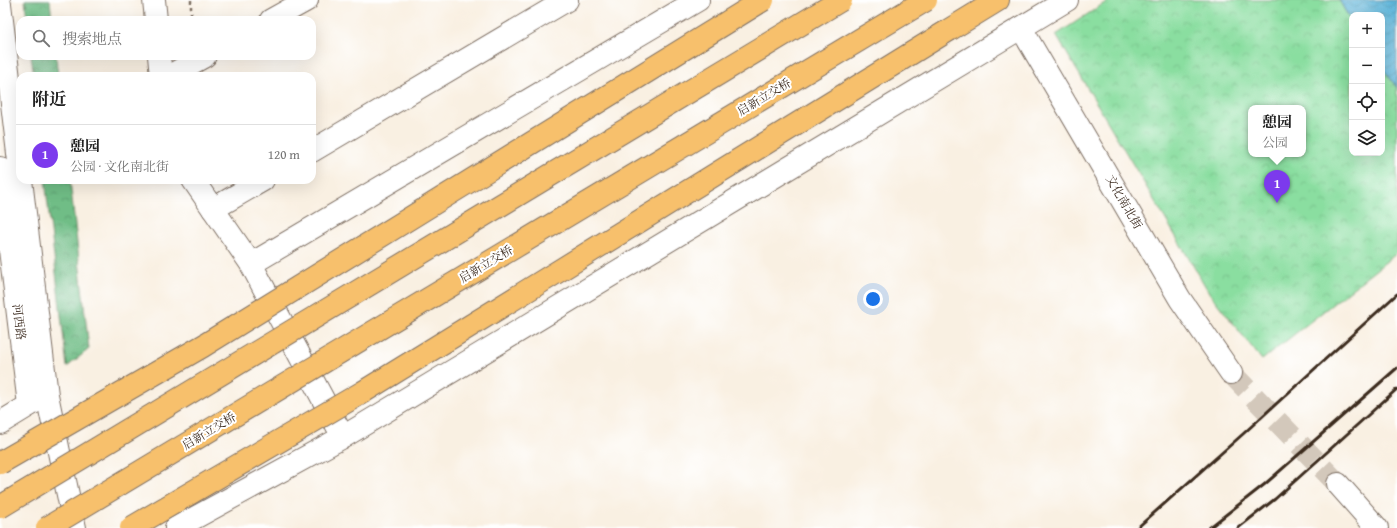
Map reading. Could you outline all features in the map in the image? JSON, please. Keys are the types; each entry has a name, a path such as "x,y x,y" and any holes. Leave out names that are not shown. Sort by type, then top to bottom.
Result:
{"main road":[{"path":"0,463 203,346 763,0"},
{"path":"0,507 840,0"},
{"name":"启新立交桥","path":"47,528 926,0"},
{"path":"131,528 370,388 998,0"}],"street":[{"path":"154,0 156,16"},
{"path":"278,16 307,0"},
{"path":"316,149 566,0"},
{"path":"251,264 698,0"},
{"path":"176,528 343,437 1066,0"},
{"path":"0,4 16,137"},
{"name":"文化南北街","path":"1021,28 1180,299 1231,373"},
{"path":"159,60 161,72"},
{"path":"177,72 198,60"},
{"name":"河西路","path":"0,168 38,400"},
{"name":"河西路","path":"21,184 38,400"},
{"path":"197,184 251,264 343,437"},
{"path":"214,209 256,184"},
{"path":"0,423 38,400 75,528"},
{"path":"1338,484 1377,528"}],"path":[{"path":"191,0 191,16"}],"green space":[{"path":"25,0 50,0 52,16 27,16"},
{"path":"1109,0 1339,0 1349,18 1349,156 1385,156 1385,71 1397,88 1397,253 1262,360 1210,294 1056,35"},
{"path":"32,60 56,60 58,72 33,72"},
{"path":"45,184 70,184 89,349 67,367"}],"water":[{"path":"1339,0 1397,0 1397,88 1385,71 1385,12 1349,12 1349,18"}],"tunnel":[{"path":"1231,373 1338,484"}],"railway":[{"path":"1137,528 1397,294"},
{"path":"1209,528 1265,484 1397,368"},
{"path":"1238,528 1275,499 1397,389"}],"place":[{"name":"憩园","path":"1277,203"}]}
